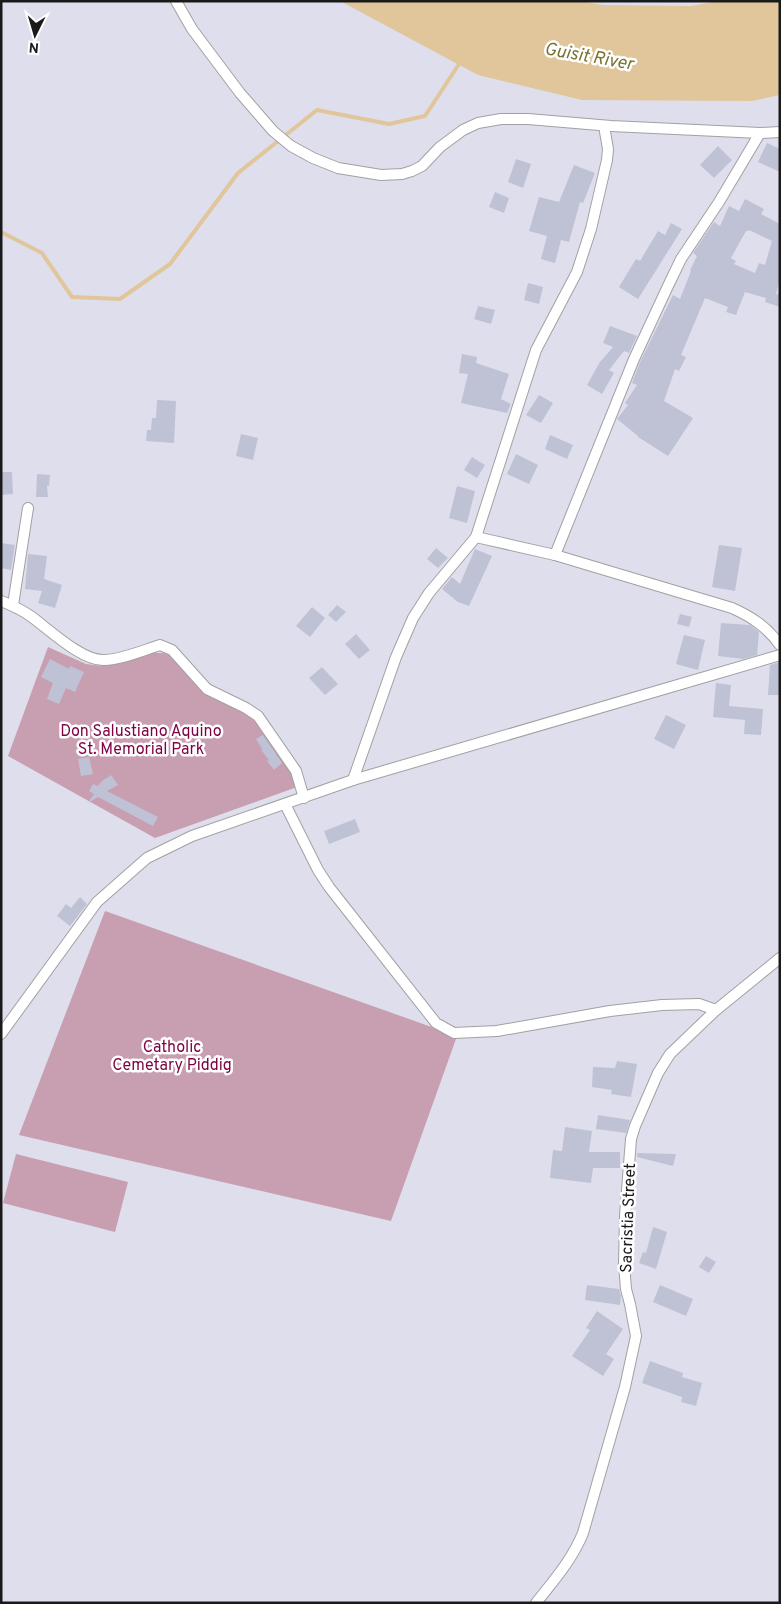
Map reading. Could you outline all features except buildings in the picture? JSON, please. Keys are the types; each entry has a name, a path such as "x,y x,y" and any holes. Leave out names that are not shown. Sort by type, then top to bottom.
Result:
{"street":[{"path":"176,1 192,30 240,93 273,131 291,146 313,158 338,168 381,175 412,172 422,166 440,147 463,130 478,123 502,119 528,119 604,126 760,133 780,132"},
{"path":"353,780 396,657 413,618 429,593 476,537 536,350 577,272 591,228 607,160 608,149 604,126"},
{"path":"556,555 634,359 681,259 719,202 760,133"},
{"path":"13,605 28,508"},
{"path":"476,537 556,555 732,608 752,617 764,626 780,645"},
{"path":"1,601 13,605 30,615 61,640 95,659 113,659 160,645 172,650 207,689 258,716 296,771 304,798"},
{"path":"1,1034 98,902 147,858 192,836 353,780 780,655"},
{"path":"285,804 310,855 329,887 420,1004 436,1022 454,1033 497,1032 610,1011 662,1004 699,1004 716,1010"},
{"name":"Sacristia Street","path":"536,1603 566,1566 577,1548 583,1533 625,1387 636,1336 626,1290 624,1264 631,1139 635,1126 670,1054 716,1010 780,958"}],"green space":[{"name":"Don Salustiano Aquino St. Memorial Park","path":"48,647 86,664 102,666 153,653 164,653 172,656 185,672 254,716 286,758 297,787 155,838 8,756"},
{"name":"Catholic Cemetary Piddig","path":"105,911 457,1036 391,1221 19,1135"},
{"path":"16,1154 128,1182 115,1232 3,1203"}],"water":[{"name":"Guisit River","path":"340,1 580,1 603,5 691,6 718,1 780,1 780,95 752,101 582,100 478,75"}],"waterway":[{"path":"1,232 42,253 72,297 120,299 170,264 238,173 317,110 389,124 425,116 461,61"}]}
